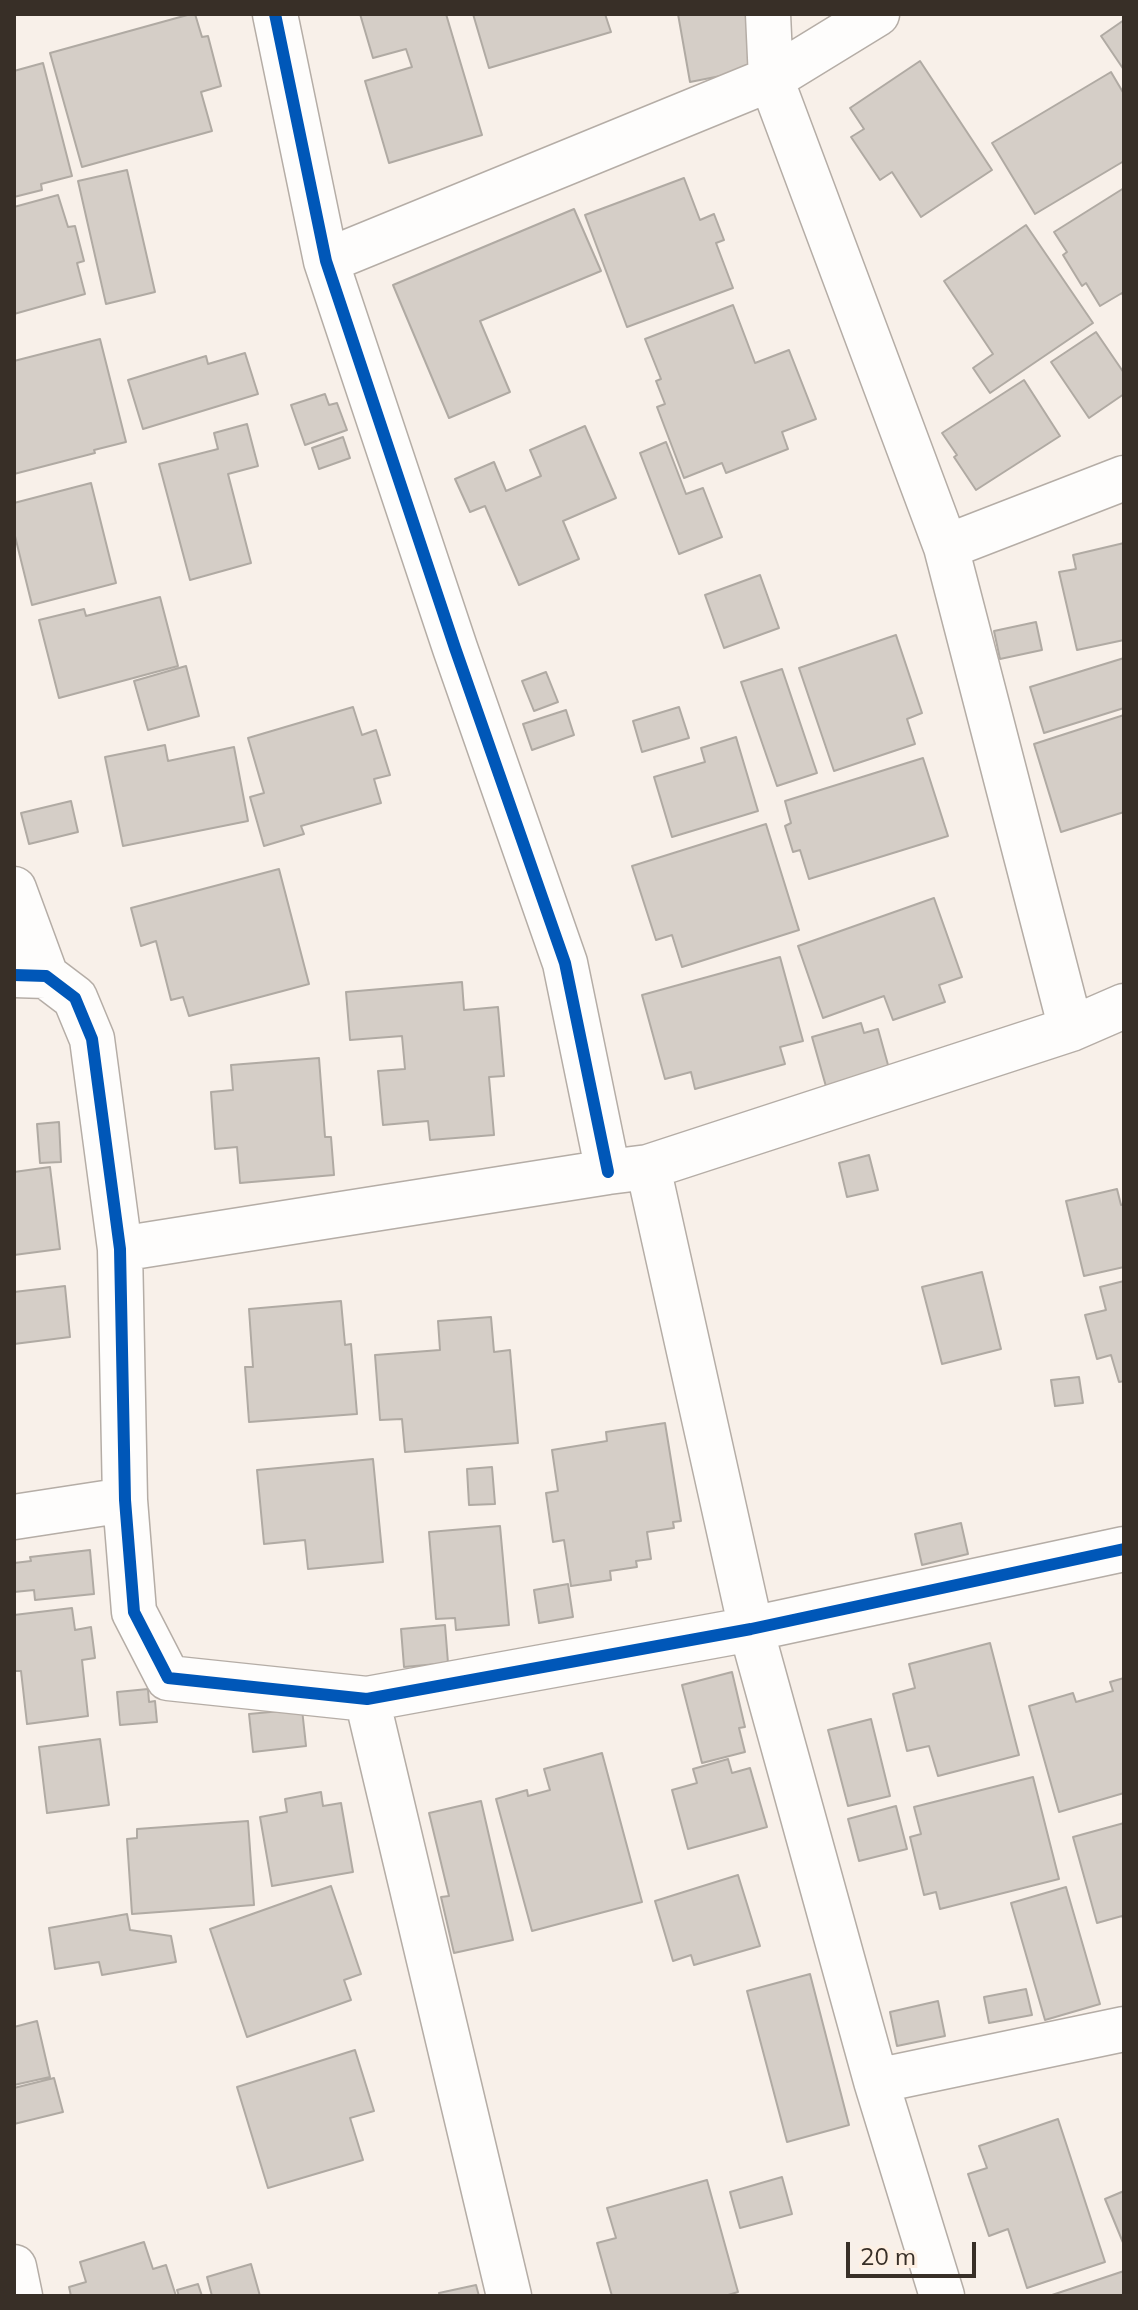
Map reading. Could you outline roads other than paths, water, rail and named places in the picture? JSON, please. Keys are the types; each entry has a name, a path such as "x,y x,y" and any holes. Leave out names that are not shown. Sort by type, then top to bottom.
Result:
{"street":[{"path":"275,14 326,261 455,648 565,963 628,1169 876,2081 942,2296"},
{"path":"768,14 771,79 946,547 1071,1029"},
{"path":"326,261 771,79 877,14"},
{"path":"946,547 1124,478"},
{"path":"14,889 30,975 75,998 92,1039 120,1249 125,1500 134,1612 168,1678 367,1699 751,1629 1124,1549"},
{"path":"120,1249 628,1169 1071,1029 1124,1006"},
{"path":"14,1517 125,1500"},
{"path":"367,1699 509,2296"},
{"path":"876,2081 1124,2029"},
{"path":"14,2267 20,2296"}]}
